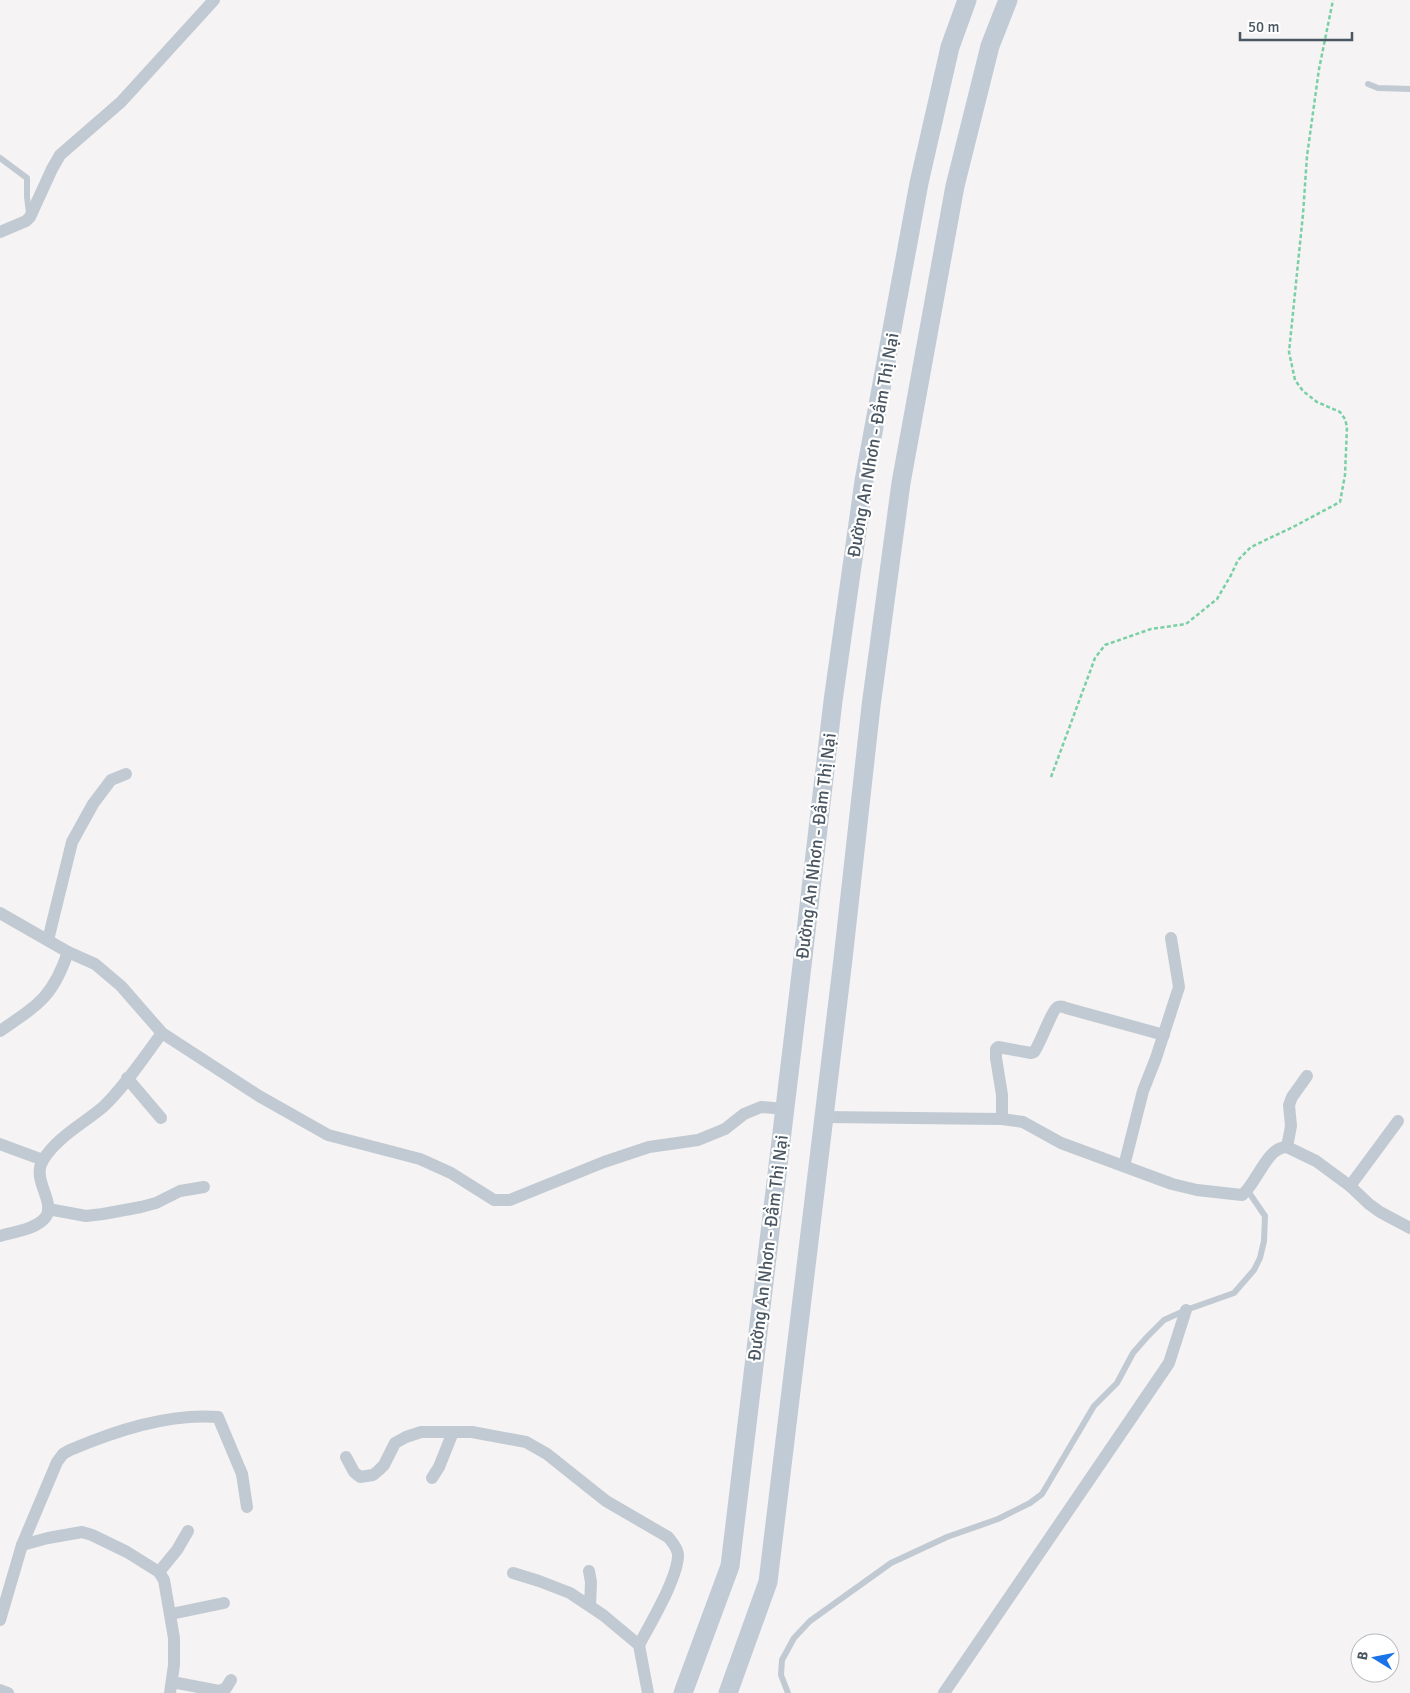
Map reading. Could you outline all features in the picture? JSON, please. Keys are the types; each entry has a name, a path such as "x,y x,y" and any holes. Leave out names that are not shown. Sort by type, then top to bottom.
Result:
{"main road":[{"name":"Đường An Nhơn - Đầm Thị Nại","path":"683,1693 730,1566 833,702 864,481 919,182 950,47 967,0"},
{"name":"Đường An Nhơn - Đầm Thị Nại","path":"728,1693 768,1582 871,706 901,483 955,186 990,46 1008,0"}],"street":[{"path":"0,232 26,221 30,217 60,155 121,102 214,0"},
{"path":"48,940 72,842 93,804 111,780 126,774"},
{"path":"0,913 68,952 95,964 121,986 162,1032 259,1096 328,1135 420,1159 451,1173 494,1200 510,1200 604,1162 649,1147 698,1140 725,1128 744,1114 761,1107 785,1109"},
{"path":"1124,1166 1142,1091 1164,1035 1179,987 1170,938"},
{"path":"0,1031 32,1009 44,998 60,974 68,952"},
{"path":"1002,1119 1002,1094 996,1048 1034,1052 1046,1031 1054,1010 1058,1007 1164,1035"},
{"path":"0,1236 31,1227 42,1220 48,1212 48,1204 39,1175 43,1160 55,1145 104,1106 128,1078 162,1032"},
{"path":"1287,1147 1291,1126 1290,1105 1292,1097 1307,1076"},
{"path":"128,1078 162,1118"},
{"path":"824,1118 1002,1119 1022,1122 1061,1143 1172,1184 1197,1190 1242,1196 1248,1191 1263,1165 1276,1151 1282,1147 1287,1147 1309,1157 1350,1186 1368,1204 1410,1228"},
{"path":"1350,1186 1398,1121"},
{"path":"0,1144 43,1160"},
{"path":"48,1209 86,1216 103,1214 156,1203 180,1191 204,1186"},
{"path":"944,1693 1169,1363 1186,1310"},
{"path":"0,1620 22,1545 57,1462 63,1454 84,1444 171,1418 215,1416 220,1419 242,1474 247,1507"},
{"path":"346,1456 354,1472 360,1477 367,1477 373,1475 384,1465 395,1444 406,1437 421,1432 472,1432 526,1442 547,1454 606,1501 668,1537 677,1550 676,1566 659,1607 639,1645 648,1693"},
{"path":"432,1478 439,1468 453,1432"},
{"path":"159,1572 177,1550 188,1531"},
{"path":"22,1545 82,1532 92,1534 128,1552 159,1572 164,1580 174,1638 174,1665 171,1687 218,1691 226,1688 231,1680"},
{"path":"589,1572 591,1582 590,1606"},
{"path":"514,1574 570,1593 590,1606 639,1645"},
{"path":"171,1614 224,1602"},
{"path":"0,1690 8,1693"}],"lane":[{"path":"1368,84 1378,88 1410,89"},
{"path":"0,158 27,178 30,217"},
{"path":"788,1693 782,1675 782,1660 794,1638 810,1621 891,1563 947,1537 998,1519 1030,1503 1042,1494 1094,1406 1117,1384 1133,1353 1164,1320 1234,1293 1254,1270 1260,1258 1264,1241 1265,1216 1248,1191"}],"path":[{"path":"1051,777 1096,658 1105,645 1150,629 1186,624 1217,599 1238,560 1251,547 1296,526 1340,502 1345,476 1347,427 1345,419 1340,412 1317,402 1303,391 1295,380 1289,352 1303,214 1306,156 1333,0"}]}
